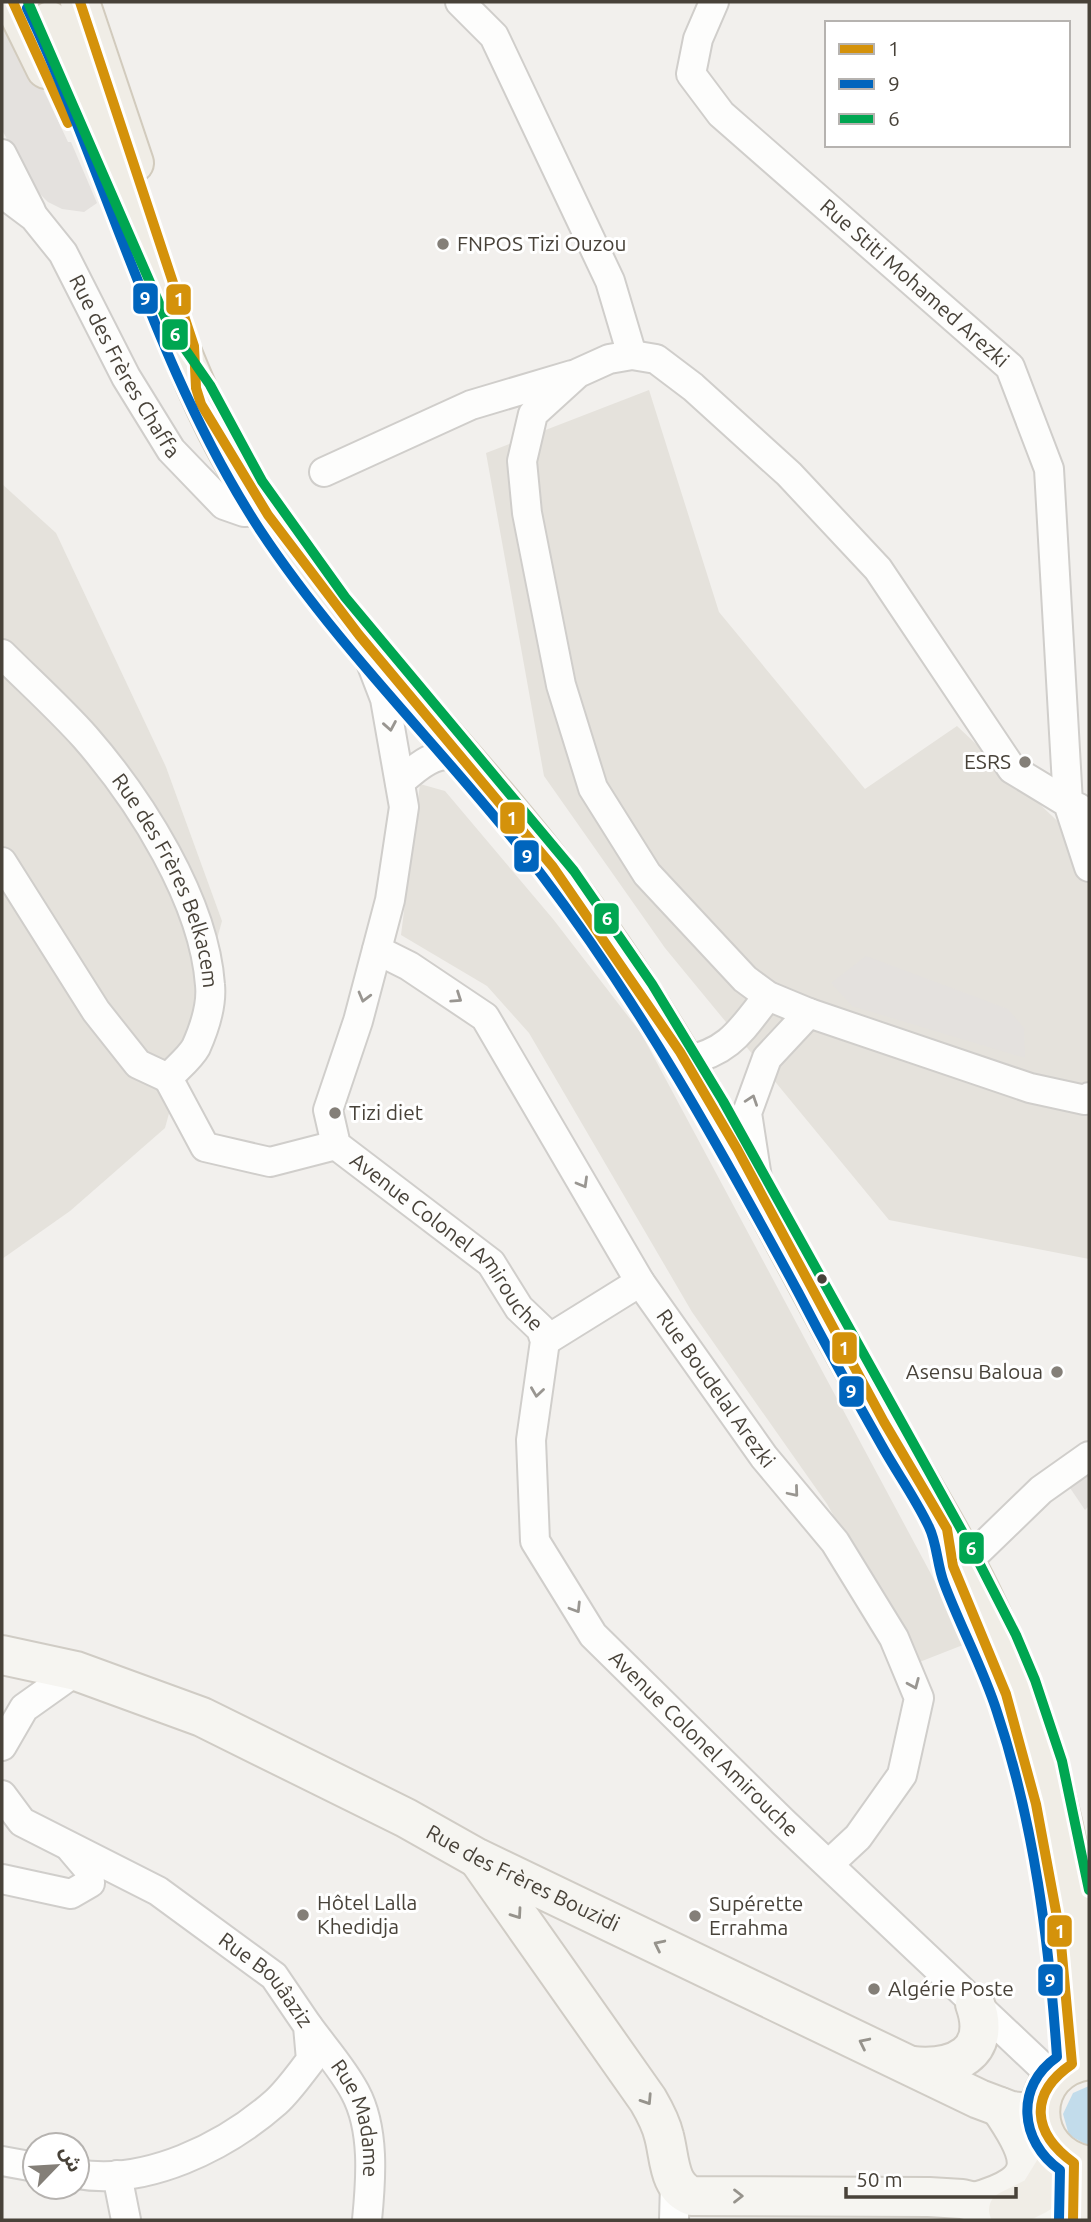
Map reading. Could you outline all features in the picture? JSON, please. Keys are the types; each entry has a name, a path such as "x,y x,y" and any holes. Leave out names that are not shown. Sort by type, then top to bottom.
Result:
{"main road":[{"path":"13,2 42,61 158,336 175,366 196,390 238,468 265,511 361,638 563,880 685,1060 841,1347 947,1529 1011,1659 1046,1753 1074,1876 1088,2000"},
{"path":"65,11 194,346 198,368 196,390"},
{"path":"947,1529 978,1551 1021,1625 1045,1682 1089,1831"},
{"path":"477,1858 655,2112 676,2183 692,2196 828,2209 929,2197 1079,2215 1075,2162 1046,2138 1040,2113 1041,2101 1071,2067 1061,1934 1032,1785 999,1676 954,1576 947,1545 947,1529"},
{"name":"Rue des Frères Bouzidi","path":"2,1655 76,1671 202,1717 406,1818 477,1858 1000,2108 1040,2113"},
{"path":"911,2065 946,2067 966,2056 973,2048 980,2026 975,2004"},
{"path":"992,2206 1023,2177 1027,2168 1026,2147 1000,2108"},
{"path":"992,2206 1038,2195 1075,2162"}],"street":[{"path":"460,2 494,36 610,281 632,355"},
{"name":"Rue Stiti Mohamed Arezki","path":"715,2 698,39 691,74 721,114 1010,367 1049,469 1079,808"},
{"path":"2,154 34,217"},
{"name":"Rue des Frères Chaffa","path":"2,193 34,217 63,253 127,377 171,450 224,505 244,512 265,511"},
{"path":"324,472 471,405 578,373 609,359 632,355 656,359 693,387 789,474 878,569 1012,769 1079,808 1089,867"},
{"path":"578,373 533,414 523,461 527,513 561,685 593,788 648,874 745,979 768,996 809,1013 1030,1088 1085,1100 1089,1097"},
{"name":"Avenue Colonel Amirouche","path":"361,638 385,699 404,807 390,900 358,1021 328,1110 336,1145 491,1263 519,1308 541,1329 545,1341 531,1440 535,1541 593,1635 975,2004 1071,2067"},
{"name":"Rue des Frères Belkacem","path":"2,654 84,736 151,825 169,856 196,925 211,986 206,1017 195,1049 167,1078"},
{"path":"400,782 418,765 438,756 449,753 460,756"},
{"path":"2,862 96,1011 138,1064 167,1078 205,1147 270,1162 336,1145"},
{"name":"Rue Boudelal Arezki","path":"377,950 410,966 485,1017 640,1282 764,1457 835,1542 894,1638 919,1698 902,1775 858,1837 829,1864"},
{"path":"685,1060 710,1056 729,1044 768,996"},
{"path":"758,1191 747,1113 767,1058 809,1013"},
{"path":"545,1341 640,1282"},
{"path":"978,1551 1041,1490 1089,1456"},
{"path":"2,1746 24,1708 76,1671"},
{"name":"Rue Bouâaziz","path":"2,1795 22,1822 72,1850 158,1891 274,1976 308,2026 312,2060 277,2101 234,2132 194,2154 139,2173 91,2177"},
{"path":"2,1879 71,1894 90,1883 89,1870 72,1850"},
{"name":"Rue Madame","path":"308,2026 355,2093 362,2109 370,2150 367,2220"},
{"path":"2,2161 21,2164"},
{"path":"117,2175 126,2220"},
{"path":"674,2220 676,2183"}],"shaded area":[{"path":"2,2 68,142 71,142 97,203 84,212 62,209 48,202 34,188 2,130"},
{"path":"649,390 719,612 865,789 957,726 1089,851 1089,1259 889,1220 665,948 544,776 486,453"},
{"path":"2,484 56,533 166,767 222,921 165,1128 70,1211 2,1259"},
{"path":"420,784 445,791 553,919 641,1033 968,1643 917,1663 827,1504 692,1312 529,1033 487,986 401,935"},
{"path":"866,956 1008,1009 1024,1028 1025,1058 852,1006 831,983"},
{"path":"1089,1467 1089,1506 1085,1510 1066,1482"}],"water":[{"path":"1089,2086 1089,2146 1069,2135 1063,2114 1073,2093"}],"transit line":[{"name":"1","path":"13,2 68,123"},
{"name":"6","path":"28,2 169,326 210,385 262,481 345,597 574,871 652,984 723,1101 972,1549 1016,1635 1035,1680 1062,1761 1089,1890"},
{"name":"1","path":"80,2 194,346 196,388 201,404 268,515 359,635 553,867 680,1052 737,1149 884,1422 947,1529 953,1566 1006,1694 1036,1804 1060,1933 1072,2064 1048,2088 1042,2101 1041,2114 1043,2126 1050,2139 1074,2163 1073,2220"},
{"name":"9","path":"27,8 56,73 162,340 223,468 260,530 292,576 361,662 471,788 541,874 612,974 709,1131 860,1408 929,1527 944,1583 997,1712 1021,1796 1030,1839 1044,1926 1057,2057 1043,2069 1034,2083 1027,2114 1036,2144 1046,2158 1060,2170 1059,2220"}],"place":[{"name":"FNPOS Tizi Ouzou","path":"443,244"},
{"name":"ESRS","path":"1025,762"},
{"name":"Tizi diet","path":"335,1113"},
{"name":"Asensu Baloua","path":"1057,1372"},
{"name":"Hôtel Lalla Khedidja","path":"303,1915"},
{"name":"Supérette Errahma","path":"695,1916"},
{"name":"Algérie Poste","path":"874,1989"}]}
